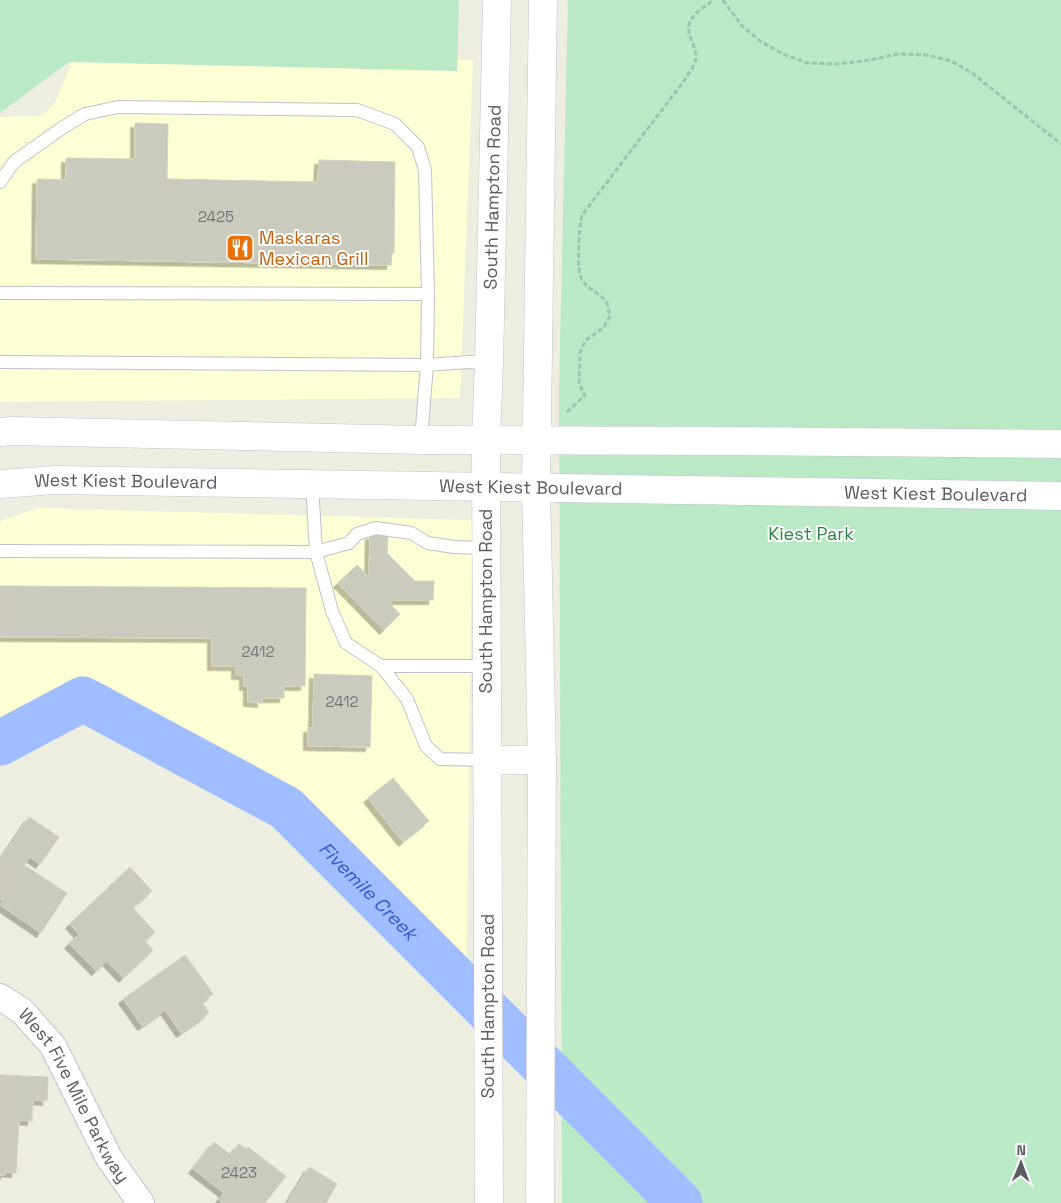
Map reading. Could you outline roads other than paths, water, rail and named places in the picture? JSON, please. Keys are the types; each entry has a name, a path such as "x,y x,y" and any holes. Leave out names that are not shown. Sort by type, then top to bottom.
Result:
{"main road":[{"name":"South Hampton Road","path":"489,1203 486,440 497,0"},
{"path":"540,1190 542,760 536,488 543,0"},
{"path":"0,432 421,440 1061,444"},
{"name":"West Kiest Boulevard","path":"0,484 55,480 1061,496"},
{"path":"487,760 542,760"}],"street":[{"name":"West Five Mile Parkway","path":"0,997 22,1011 53,1046 109,1158 141,1203"}],"lane":[{"path":"0,182 14,162 62,128 85,114 118,107 357,110 395,124 418,147 425,170 428,365 421,440"},
{"path":"0,293 428,294"},
{"path":"0,362 428,365 469,362 489,363"},
{"path":"312,484 316,552 332,611 346,643 381,666 407,699 426,746 440,759 487,760"},
{"path":"0,552 316,552 349,543 357,534 376,528 411,533 428,543 454,547 486,548"},
{"path":"381,666 487,666"}],"waterway":[{"name":"Fivemile Creek","path":"0,743 83,699 286,808 680,1203"}],"place":[{"name":"Maskaras Mexican Grill","path":"240,248"}],"park label":[{"name":"Kiest Park","path":"811,534"}]}
